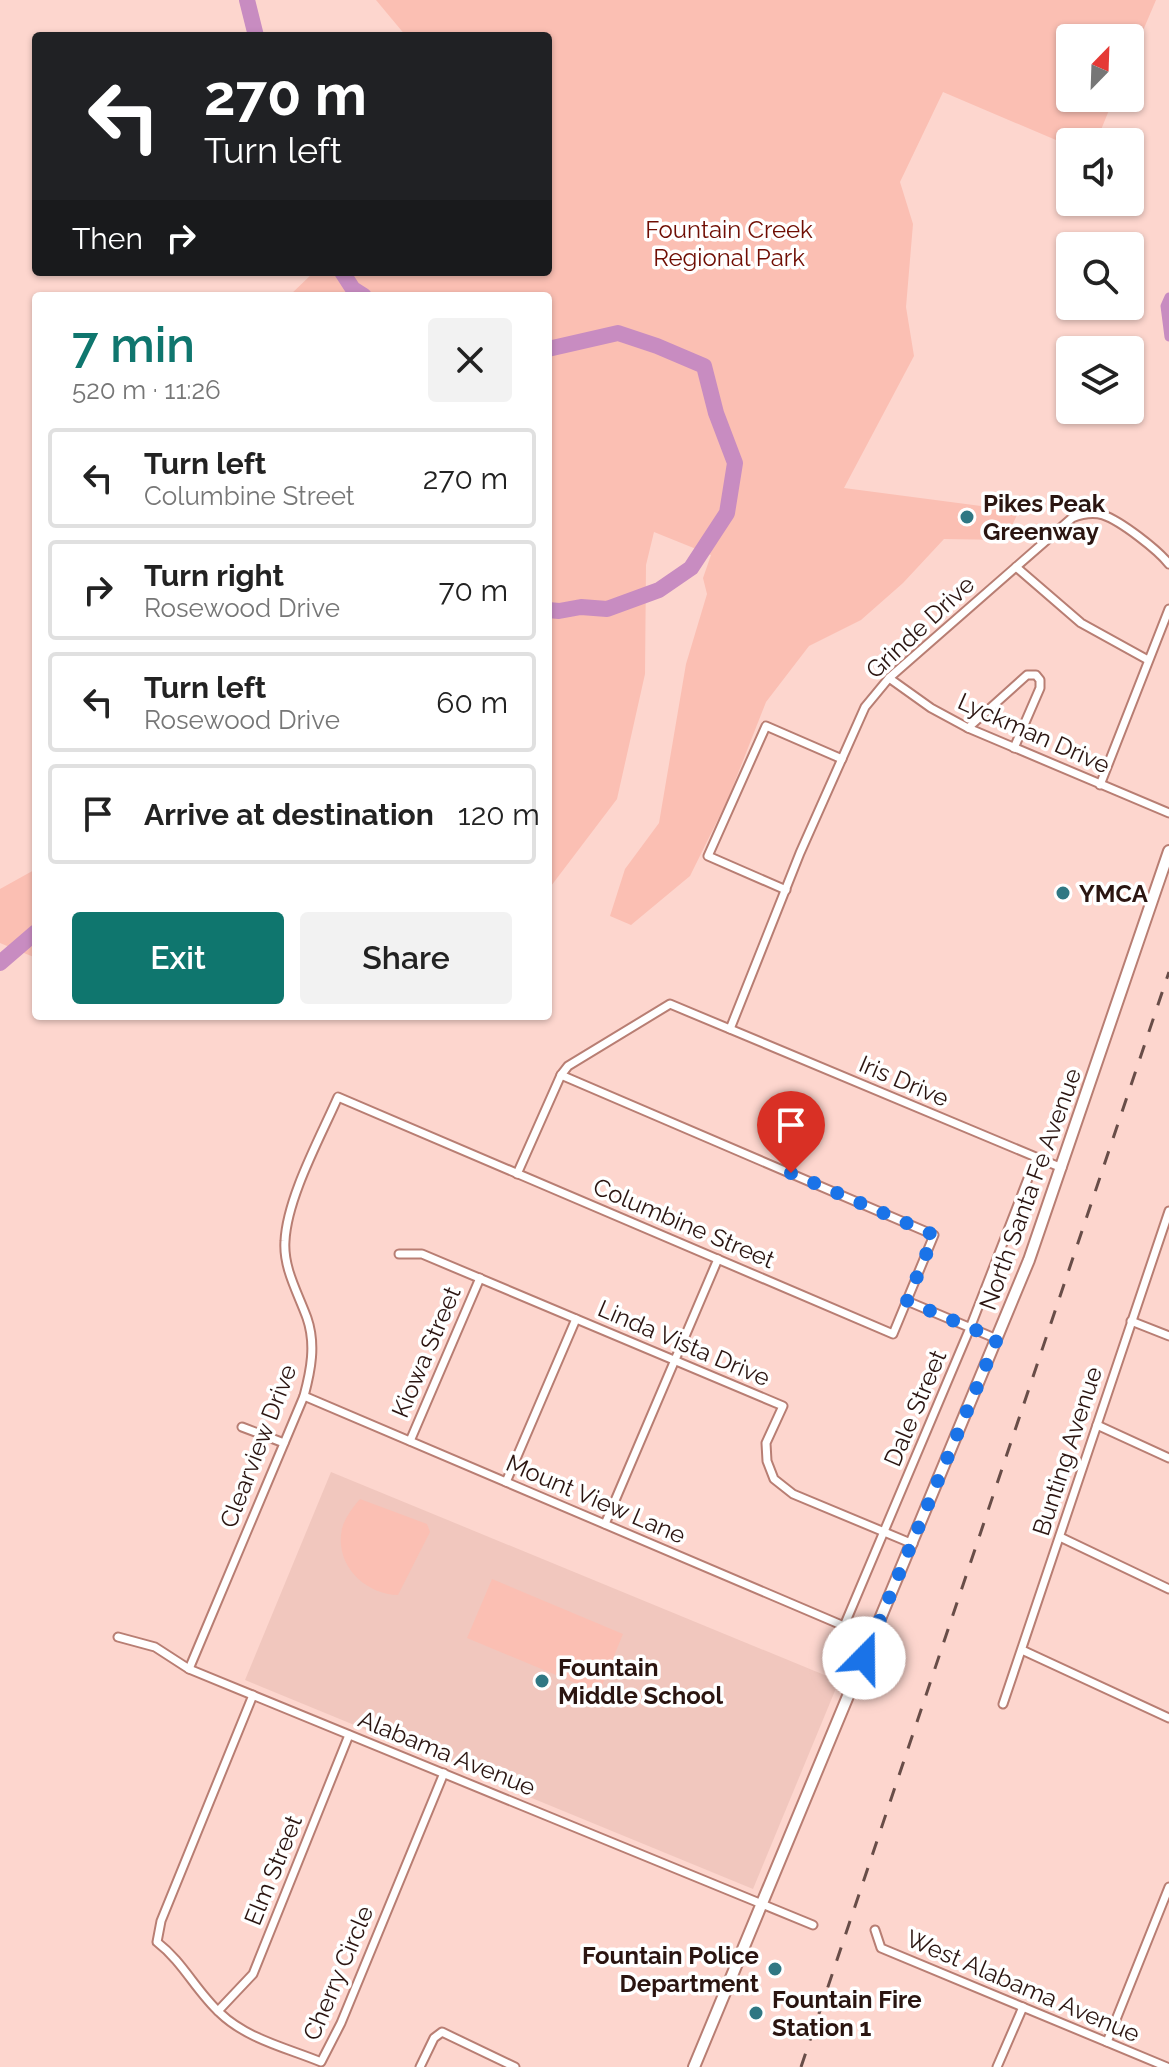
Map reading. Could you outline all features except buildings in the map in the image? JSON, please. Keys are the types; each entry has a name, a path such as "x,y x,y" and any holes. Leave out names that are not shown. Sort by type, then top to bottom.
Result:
{"main road":[{"name":"North Santa Fe Avenue","path":"694,2067 997,1339 1062,1168 1169,851"}],"street":[{"name":"Grinde Drive","path":"730,1029 865,707 889,678 1072,518 1090,513 1112,520 1158,552 1169,564"},
{"path":"1016,567 1081,623 1148,660"},
{"path":"1100,785 1169,609"},
{"path":"968,728 1027,675 1036,675 1040,688 1014,748"},
{"name":"Lyckman Drive","path":"889,678 931,708 968,728 1169,813"},
{"path":"786,890 708,856 766,726 842,759"},
{"path":"517,1174 561,1075 568,1066 670,1004 730,1029"},
{"name":"Iris Drive","path":"730,1029 1062,1168"},
{"path":"561,1075 934,1235 907,1301 997,1339"},
{"name":"Columbine Street","path":"338,1097 893,1334 907,1301"},
{"name":"Clearview Drive","path":"189,1669 304,1396 313,1363 308,1321 292,1282 284,1243 294,1201 338,1097"},
{"name":"Dale Street","path":"844,1626 970,1328 1036,1158"},
{"name":"Bunting Avenue","path":"1003,1704 1169,1211"},
{"name":"Linda Vista Drive","path":"399,1254 422,1254 783,1406 766,1443 767,1461 774,1479 793,1494 913,1544"},
{"path":"605,1524 718,1259"},
{"name":"Kiowa Street","path":"410,1441 480,1278"},
{"path":"506,1482 576,1319"},
{"path":"1131,1321 1169,1336"},
{"name":"Mount View Lane","path":"304,1396 872,1638"},
{"path":"1097,1425 1169,1458"},
{"path":"242,1427 284,1443"},
{"path":"1060,1537 1169,1589"},
{"name":"Alabama Avenue","path":"118,1637 155,1647 189,1669 813,1925"},
{"path":"1022,1650 1169,1718"},
{"name":"Cherry Circle","path":"253,1695 161,1921 157,1942 174,1955 218,2011 243,2031 321,2062 337,2032 444,1773"},
{"name":"Elm Street","path":"218,2011 253,1974 349,1735"},
{"path":"1107,2042 1169,1887"},
{"name":"West Alabama Avenue","path":"875,1930 881,1948 1167,2067"},
{"path":"997,2067 1023,2007"},
{"path":"420,2067 434,2038 442,2032 515,2067"}],"shaded area":[{"name":"Fountain Middle School","path":"331,1472 839,1681 753,1889 245,1680"}],"green space":[{"name":"Fountain Creek Regional Park","path":"376,0 1156,0 1144,28 1144,24 1056,24 1056,112 1108,112 1102,128 1056,128 1056,140 943,92 900,182 913,224 906,307 914,356 844,488 1019,511 1005,540 944,539 903,583 861,620 809,646 766,702 728,799 690,876 631,925 610,916 625,869 659,823 686,664 707,594 703,578 711,555 654,532 646,565 645,674 617,799 552,885 552,292 293,292 310,276 552,276 552,32 403,32"},
{"path":"32,871 32,956 0,943 0,889"},
{"path":"360,1499 427,1524 430,1532 398,1595 373,1589 353,1574 346,1563 341,1539 343,1525"},
{"path":"492,1579 623,1634 599,1693 467,1638"}],"waterway":[{"path":"247,0 255,32"},
{"path":"345,276 358,292"},
{"path":"1169,297 1165,306 1169,337"},
{"path":"552,348 618,333 704,366 716,413 735,463 727,513 691,568 659,590 607,609 581,607 552,610"},
{"path":"0,963 32,935"}],"railway":[{"path":"801,2067 1169,972"}],"place":[{"name":"Pikes Peak Greenway","path":"967,517"},
{"name":"YMCA","path":"1063,893"},
{"name":"Fountain Middle School","path":"542,1681"},
{"name":"Fountain Police Department","path":"775,1969"},
{"name":"Fountain Fire Station 1","path":"756,2013"}],"route":[{"path":"791,1173 934,1235 907,1301 997,1339 864,1658"}]}
